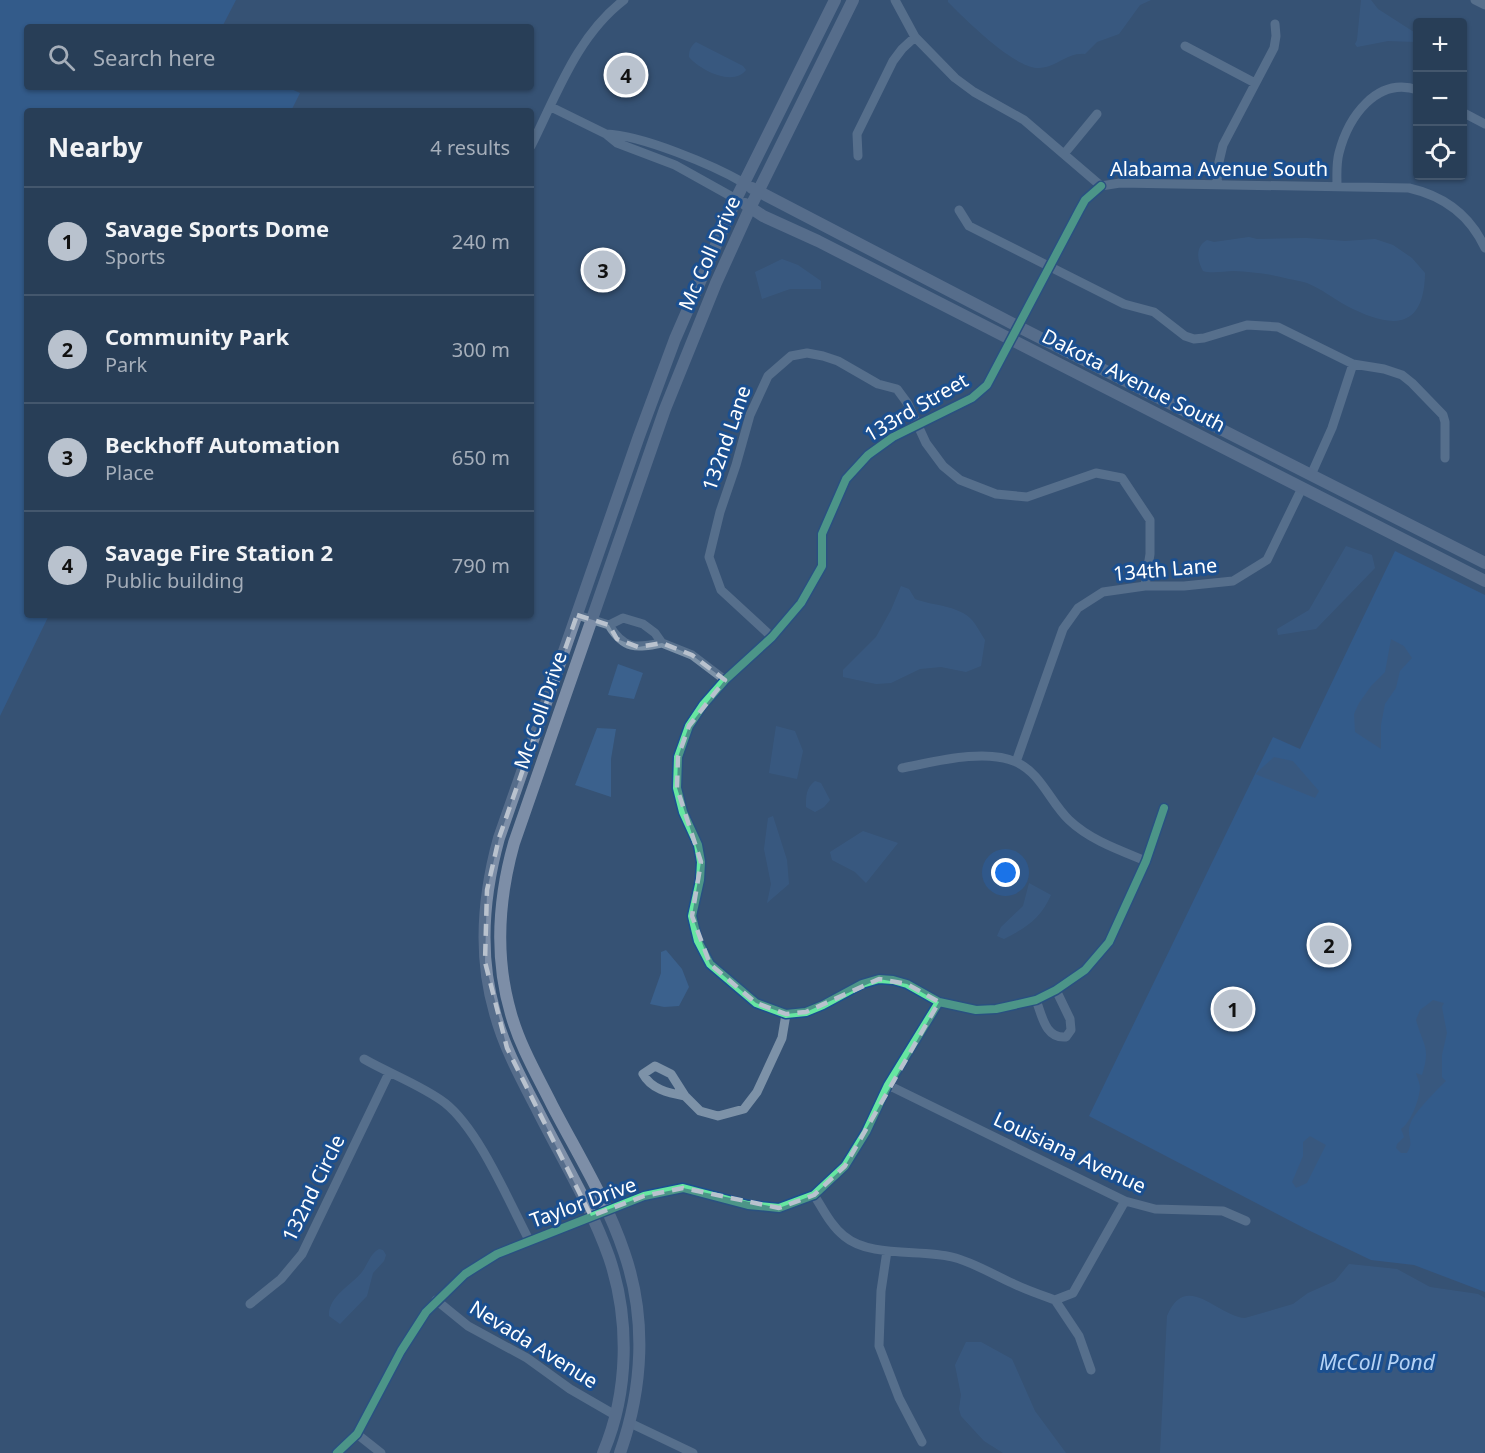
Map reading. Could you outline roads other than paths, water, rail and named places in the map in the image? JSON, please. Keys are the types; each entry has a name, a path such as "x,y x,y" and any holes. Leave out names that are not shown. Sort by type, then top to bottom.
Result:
{"main road":[{"name":"Mc Coll Drive","path":"603,1453 615,1415 622,1377 623,1324 618,1288 591,1216 507,1048 490,996 484,942 487,890 496,846 675,339 736,199 835,0"},
{"name":"Mc Coll Drive","path":"620,1453 630,1424 638,1372 639,1321 630,1270 619,1237 515,1028 504,986 499,943 502,894 514,843 665,409 716,283 750,208 854,0"},
{"name":"Dakota Avenue South","path":"744,183 1017,326 1485,563"},
{"name":"Dakota Avenue South","path":"736,199 763,216 818,241 1485,581"}],"street":[{"path":"534,140 576,56 602,18 624,0"},
{"name":"Alabama Avenue South","path":"895,0 915,37 964,86 1018,116 1101,186 1120,183 1217,183 1409,188 1435,196 1448,203 1468,220 1485,248"},
{"path":"1475,0 1485,5"},
{"path":"1217,183 1223,145 1274,48 1275,24"},
{"path":"858,156 857,134 893,62 902,49 915,37"},
{"path":"1185,46 1255,83"},
{"path":"1336,186 1339,154 1361,108 1372,98 1387,90 1399,87 1413,89"},
{"name":"Dakota Avenue South","path":"550,107 606,134 616,143 675,165 736,199"},
{"path":"1064,154 1097,114"},
{"path":"1467,115 1485,124"},
{"name":"Dakota Avenue South","path":"606,134 620,134 670,150 744,183"},
{"name":"133rd Street","path":"786,1014 756,1003 710,964 698,941 692,916 700,880 701,862 698,845 683,812 677,788 678,757 689,726 703,705 725,680 772,637 801,603 822,566 822,534 846,479 868,454 893,437 972,398 987,385 1085,200 1101,186"},
{"path":"959,210 969,226 1124,304 1154,312 1185,336 1194,339 1204,338 1247,325 1269,325 1288,331 1353,364 1393,372 1412,383 1443,415 1445,458"},
{"name":"132nd Lane","path":"772,637 721,590 709,557 720,512 750,415 768,376 791,356 807,353 838,361 878,384 897,389 908,404 926,443 943,466 960,480 996,494 1027,497 1095,473 1122,478 1150,520 1150,554 1145,586"},
{"path":"1311,475 1332,428 1353,364"},
{"name":"134th Lane","path":"1016,762 1063,629 1078,608 1103,592 1145,586 1184,586 1233,581 1267,560 1302,488"},
{"path":"577,615 609,625 618,639 638,647 662,643"},
{"path":"609,625 623,618 643,624 662,643 692,655 725,680"},
{"path":"902,768 965,756 992,757 1016,762 1041,782 1068,819 1092,836 1146,861"},
{"path":"685,1096 700,1111 718,1116 744,1109 757,1092 782,1038 786,1014 806,1012 862,984 879,979 907,984 939,1002 976,1010 996,1009 1036,1000 1056,990 1085,969 1109,942 1146,861 1164,808"},
{"path":"1036,1000 1049,1032 1058,1038 1066,1037 1071,1030 1070,1019 1056,990"},
{"name":"Taylor Drive","path":"337,1453 357,1434 417,1324 436,1300 482,1263 529,1240 606,1210 644,1196 683,1188 748,1205 779,1208 814,1195 845,1166 866,1132 888,1085 939,1002"},
{"path":"364,1059 433,1095 460,1117 478,1144 529,1240"},
{"name":"132nd Circle","path":"250,1304 281,1280 302,1254 389,1073"},
{"name":"Louisiana Avenue","path":"888,1085 1125,1201 1155,1209 1223,1211 1246,1221"},
{"path":"814,1195 845,1238 861,1245 887,1251 952,1257 972,1263 1014,1284 1055,1300 1079,1336 1090,1371"},
{"path":"1055,1300 1073,1293 1125,1201"},
{"path":"887,1251 881,1291 879,1346 899,1398 922,1442"},
{"name":"Nevada Avenue","path":"436,1300 468,1326 518,1353 570,1389 615,1415"},
{"path":"630,1424 693,1453"},
{"path":"357,1434 381,1453"}],"water":[{"path":"948,0 1151,0 1140,5 1119,34 1097,42 1085,54 1072,55 1050,66 1037,68 1003,51 966,20"},
{"path":"1361,0 1371,0 1378,9 1413,31 1413,42 1388,41 1357,47 1355,44"},
{"path":"696,42 743,66 746,70 733,77 725,77 708,71 689,57 689,52"},
{"path":"1249,237 1345,241 1375,239 1393,245 1412,258 1425,273 1423,292 1418,306 1411,315 1402,320 1390,321 1347,306 1307,283 1255,273 1203,271 1198,254 1200,246 1207,240 1214,242"},
{"path":"782,259 798,265 821,281 821,289 790,289 762,299 755,272"},
{"path":"1346,546 1372,555 1375,568 1316,629 1278,635 1277,629 1309,610"},
{"path":"901,586 909,589 915,599 960,611 972,620 985,640 981,666 966,672 941,667 920,669 891,683 876,684 843,677 843,670 876,637"},
{"path":"1391,639 1404,646 1412,658 1400,671 1396,688 1385,704 1381,725 1381,749 1355,732 1354,714 1371,686 1385,672"},
{"path":"618,664 643,673 634,699 608,695"},
{"path":"776,726 795,731 803,751 797,779 769,773"},
{"path":"597,728 616,729 611,759 611,797 575,785"},
{"path":"1274,757 1293,761 1319,791 1315,798 1255,774"},
{"path":"815,781 821,783 830,800 815,812 806,807 806,796 808,789"},
{"path":"773,816 787,860 789,884 767,903 771,884 764,849 768,818"},
{"path":"863,831 898,843 866,883 855,872 832,860 830,852"},
{"path":"1029,883 1051,895 1043,910 1019,931 1004,939 997,936 1001,927 1023,906"},
{"path":"666,950 682,969 689,987 679,1006 664,1007 650,1004 661,973 661,952"},
{"path":"1433,1000 1444,1003 1442,1007 1447,1033 1442,1055 1442,1077 1446,1081 1412,1120 1409,1129 1409,1149 1407,1153 1401,1153 1396,1148 1397,1144 1404,1137 1401,1129 1411,1116 1416,1104 1420,1084 1416,1073 1422,1075 1426,1058 1425,1046 1416,1020 1420,1010"},
{"path":"1310,1136 1326,1145 1307,1183 1296,1188 1292,1182 1303,1156 1303,1142"},
{"path":"379,1249 383,1250 386,1255 384,1261 373,1273 367,1296 340,1324 329,1316 332,1303 341,1291 358,1277 371,1256"},
{"name":"McColl Pond","path":"1349,1264 1397,1269 1430,1287 1478,1294 1485,1298 1485,1451 1483,1453 1160,1453 1167,1316 1175,1303 1183,1297 1193,1296 1245,1318 1293,1304 1308,1293 1335,1281"},
{"path":"966,1342 981,1342 1012,1359 1035,1411 1066,1453 1003,1453 984,1441 961,1416 959,1409 961,1395 955,1365"}],"place":[{"name":"Savage Fire Station 2","path":"626,75"},
{"name":"Beckhoff Automation","path":"603,270"},
{"name":"Community Park","path":"1329,945"},
{"name":"Savage Sports Dome","path":"1233,1009"}]}
